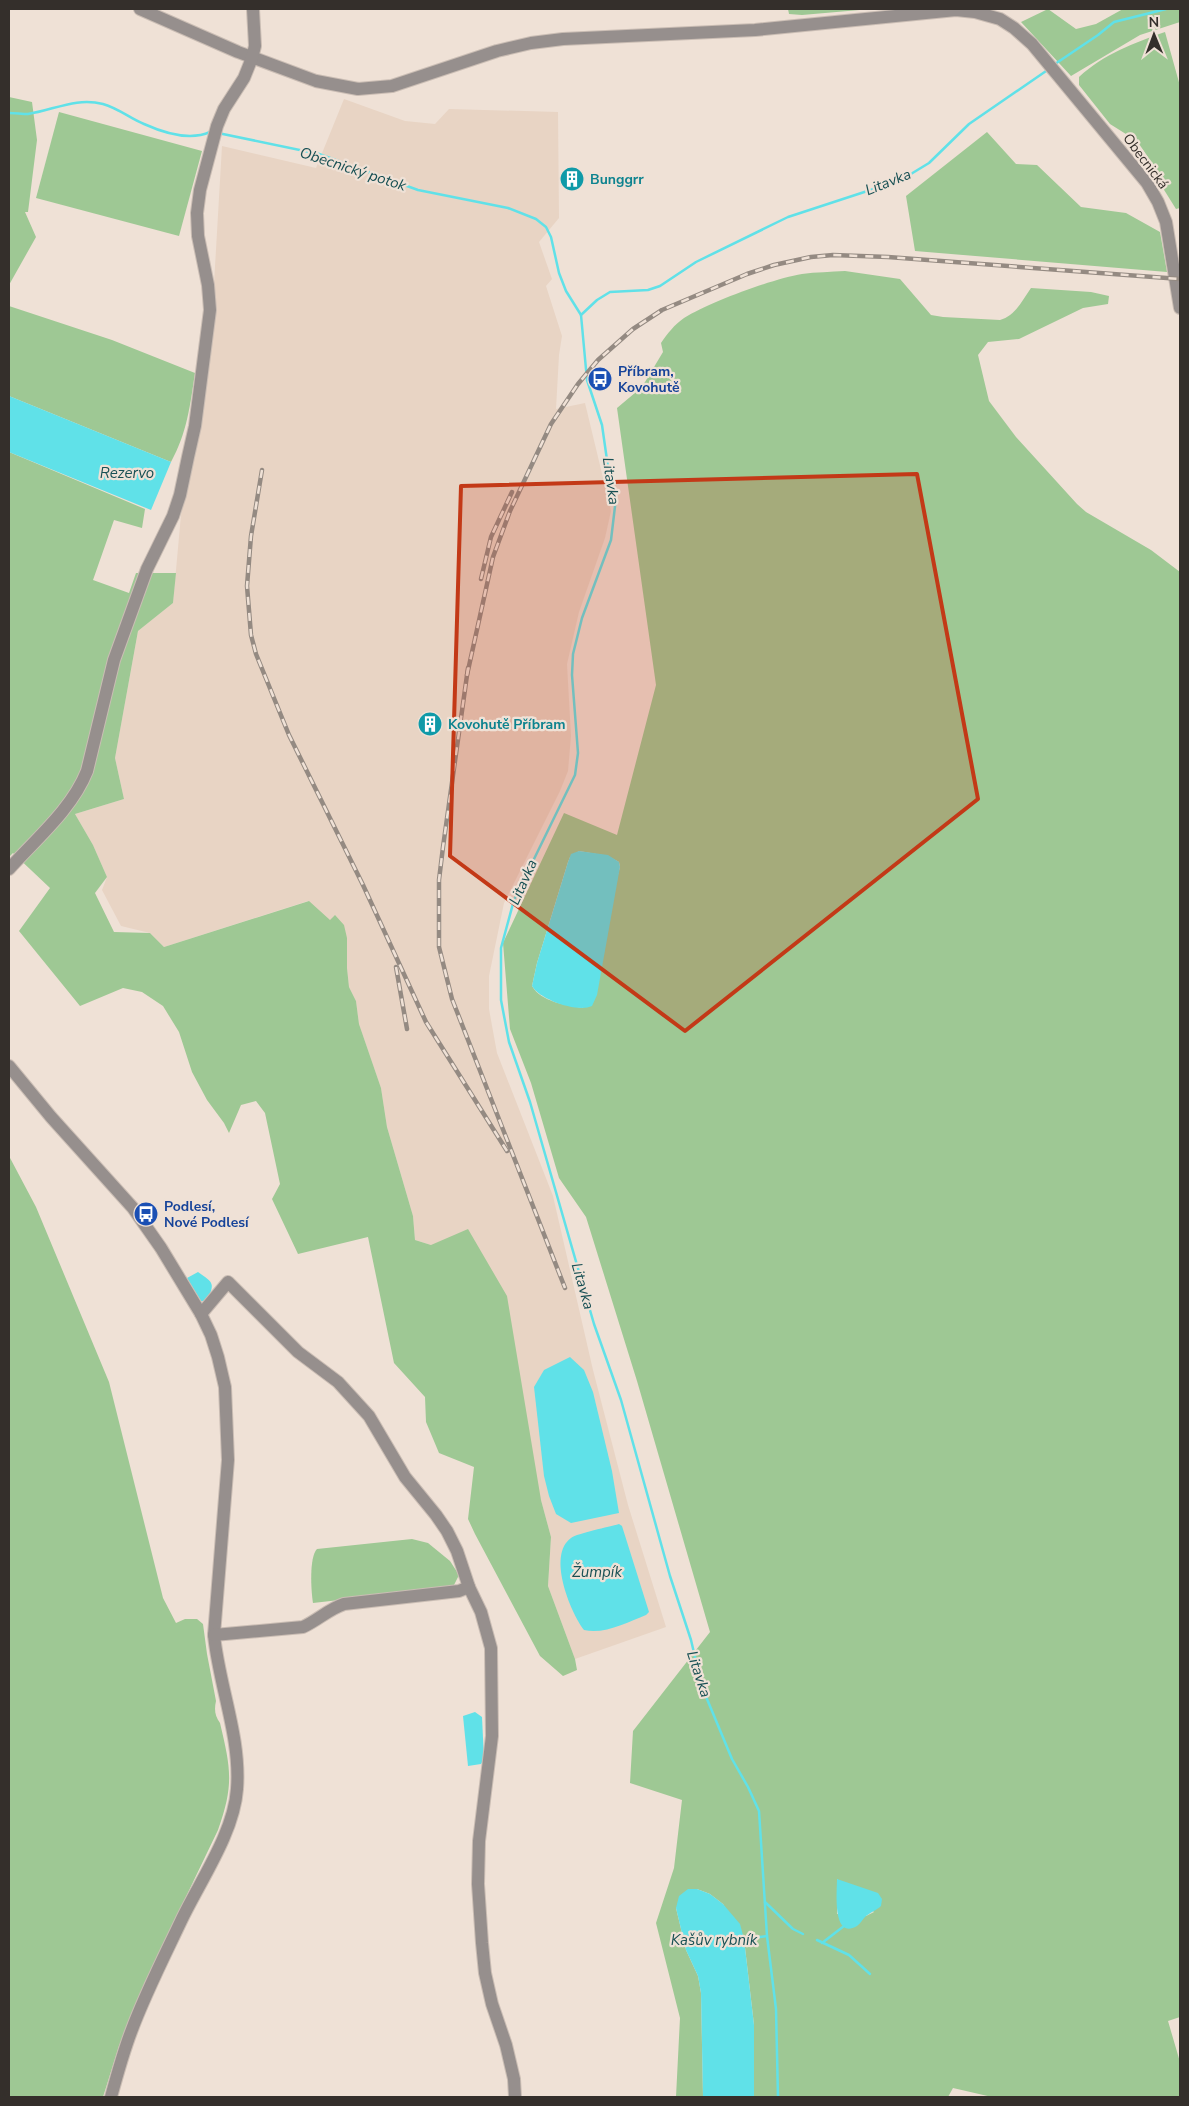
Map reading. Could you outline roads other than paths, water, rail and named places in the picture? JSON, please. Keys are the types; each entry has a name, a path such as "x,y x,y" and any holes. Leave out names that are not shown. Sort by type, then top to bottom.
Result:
{"street":[{"name":"Obecnická","path":"140,9 252,58 316,81 344,87 375,88 392,86 497,51 531,43 563,39 755,30 956,10 974,10 1000,19 1014,28 1040,54 1147,183 1158,202 1170,242 1180,308"},
{"path":"9,869 66,806 82,784 87,771 114,660 147,569 173,516 180,495 195,426 208,328 209,302 198,236 197,213 200,190 217,126 224,109 244,78 252,58 255,46 253,9"},
{"path":"9,1066 51,1117 132,1208 161,1248 201,1314 218,1357 225,1387 227,1468 214,1635 217,1664 234,1738 237,1779 234,1807 223,1838 181,1921 131,2031 111,2097"},
{"path":"201,1314 228,1282 298,1352 327,1372 344,1388 369,1416 405,1477 447,1531 457,1551 469,1587 482,1612 491,1648 491,1751 479,1841 478,1884 482,1943 485,1974 492,2004 506,2045 514,2078 515,2097"},
{"path":"214,1635 304,1627 332,1608 344,1604 459,1591 469,1587"}],"water":[{"name":"Rezervo","path":"9,396 171,462 151,510 9,452"},
{"path":"579,851 608,855 619,862 620,867 597,995 592,1006 586,1008 560,1004 543,996 532,986 537,963 568,862 571,854"},
{"path":"198,1272 212,1284 207,1301 201,1301 187,1278"},
{"path":"570,1357 584,1370 593,1392 612,1471 619,1513 571,1523 556,1514 549,1496 544,1476 534,1387 544,1370"},
{"name":"Žumpík","path":"619,1524 622,1526 649,1612 646,1615 608,1629 600,1631 584,1630 567,1597 563,1583 561,1557 564,1546 575,1536"},
{"path":"475,1712 482,1717 484,1759 481,1764 468,1766 463,1716"},
{"path":"837,1879 878,1893 882,1899 881,1906 857,1926 849,1929 843,1927 838,1913"},
{"name":"Kašův rybník","path":"688,1889 697,1889 710,1894 723,1904 740,1924 744,1939 754,2025 754,2097 703,2097 701,1993 698,1976 686,1950 676,1908 679,1896"}],"waterway":[{"name":"Litavka","path":"1055,64 1114,22 1166,9"},
{"name":"Litavka","path":"778,2097 776,2009 767,1936 759,1811 732,1759 702,1687 691,1640 670,1576 621,1400 594,1324 530,1102 509,1042 501,1000 501,948 514,900 575,775 578,753 572,675 573,654 582,618 611,540 616,498 609,474 602,425 587,380 581,315 597,300 610,292 648,290 660,286 696,262 788,217 901,180 929,163 969,124 1049,69"},
{"name":"Obecnický potok","path":"9,113 28,114 74,103 93,102 109,106 139,122 168,133 194,136 210,132"},
{"name":"Obecnický potok","path":"218,133 319,154 418,190 508,208 536,219 546,227 551,237 559,273 566,291 581,315"},
{"path":"765,1902 793,1929 803,1934"},
{"path":"822,1943 844,1926"},
{"path":"744,1939 767,1936"},
{"path":"817,1940 849,1955 870,1974"}],"railway":[{"path":"467,675 493,557 510,511 551,424 578,384 598,360 633,329 662,310 747,274 774,265 811,257 833,255 888,257 1180,279"},
{"path":"262,470 251,536 247,586 251,635 256,654 289,735 363,885 426,1022 507,1151"},
{"path":"481,579 491,537 512,492"},
{"path":"468,668 439,880 439,947 452,999 565,1288"},
{"path":"396,967 407,1029"}],"place":[{"name":"Bunggrr","path":"572,179"},
{"name":"Příbram, Kovohutě","path":"600,379"},
{"name":"Kovohutě Příbram","path":"430,724"},
{"name":"Podlesí, Nové Podlesí","path":"146,1214"}]}
